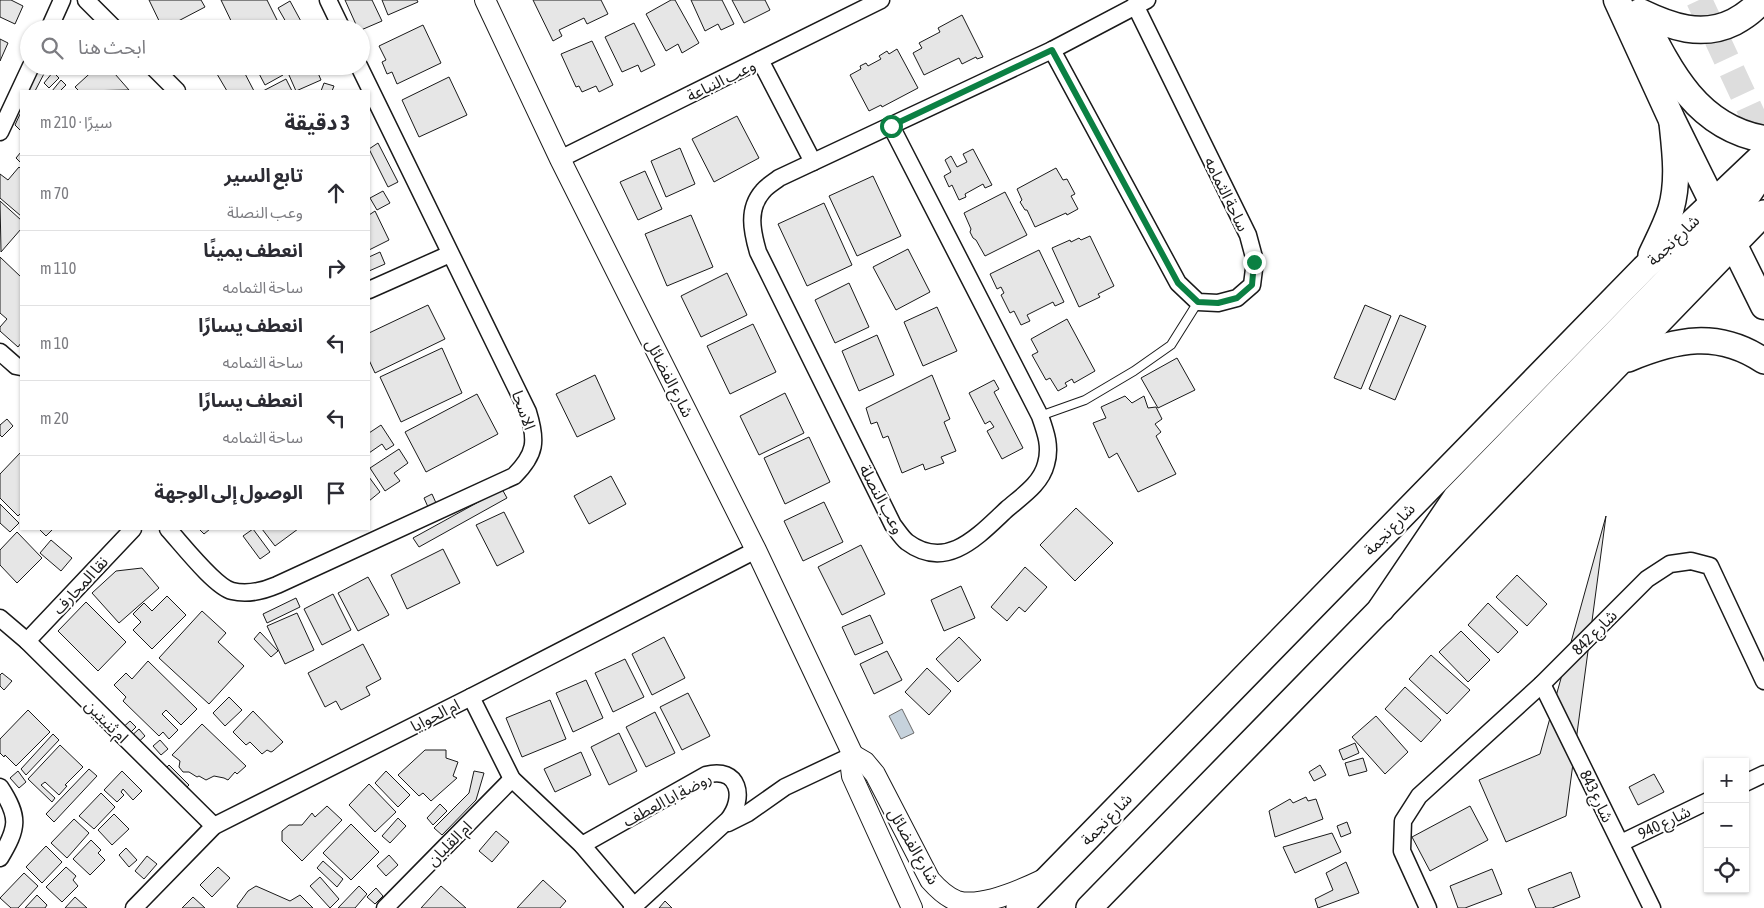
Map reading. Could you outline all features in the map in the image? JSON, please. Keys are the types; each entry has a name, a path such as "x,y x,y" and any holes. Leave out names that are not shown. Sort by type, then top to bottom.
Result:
{"highway":[{"path":"1616,0 1672,120 1764,306"},
{"path":"1637,6 1663,23 1680,28 1699,30 1721,28 1742,18 1756,7 1761,0"},
{"path":"1637,6 1665,62 1684,91 1724,125 1764,139"},
{"path":"1381,610 1456,498 1723,224 1746,197 1759,171"}],"main road":[{"path":"1644,268 1663,230 1671,208 1676,167 1672,120"},
{"name":"شارع نجمة","path":"1019,908 1644,268 1723,224 1764,213"},
{"name":"شارع نجمة","path":"1088,908 1621,362 1723,224"},
{"path":"1621,362 1653,348 1696,340 1722,342 1740,347 1764,361"}],"street":[{"path":"53,20 62,0"},
{"path":"86,0 105,20"},
{"path":"328,0 338,20"},
{"name":"شارع الفضائل","path":"485,0 560,159 756,550 853,755 852,776 912,908"},
{"name":"وعب النباعة","path":"560,159 881,0"},
{"name":"وعب النصلة","path":"891,126 1040,416 1049,449 1046,465 1040,479 976,537 960,549 940,554 922,551 906,542 893,525 758,252 752,228 753,208 763,190 779,178 1052,50 1141,3"},
{"name":"ساحة الثمامه","path":"1141,3 1248,235 1254,262 1252,285 1237,298 1218,303 1198,302"},
{"path":"1052,50 1178,283 1198,302"},
{"path":"760,60 813,162"},
{"path":"0,132 27,75"},
{"path":"161,75 176,90"},
{"name":"الاسحا","path":"363,75 369,90"},
{"name":"الاسحا","path":"169,530 219,585 231,591 251,593 277,585 514,476 526,464 533,449 534,430 528,412 370,93"},
{"path":"370,290 450,254"},
{"path":"0,352 16,366 20,367"},
{"name":"نقا المحارف","path":"26,642 132,530"},
{"name":"ام الحوايا","path":"134,908 214,826 756,550"},
{"name":"شارع 842","path":"1428,908 1402,851 1403,822 1419,796 1542,684 1647,579 1670,564 1691,561 1710,566 1764,681"},
{"name":"ام ثنيتين","path":"0,618 214,826"},
{"name":"شارع 843","path":"1542,684 1652,908"},
{"name":"روضة ابا العطف","path":"470,697 512,779 582,845 633,907 735,812 738,803 738,791 734,782 728,776 715,773 706,775 582,845"},
{"path":"722,826 748,813 785,787 853,755"},
{"name":"شارع الفضائل","path":"853,755 865,762 875,774 930,880 944,894 959,902 976,903 1018,892 1050,876"},
{"path":"1749,781 1764,774"},
{"name":"ام القلبان","path":"385,908 512,779"},
{"path":"0,787 10,802 15,822 11,840 0,858"},
{"name":"شارع 940","path":"1620,843 1704,803"}],"lane":[{"path":"1040,416 1085,400 1134,371 1171,345 1198,302"}],"shaded area":[{"path":"902,709 914,733 901,739 889,716"}],"building":[{"path":"0,0 11,0 23,6 15,24 0,17"},
{"path":"149,0 201,0 205,7 180,20 159,20"},
{"path":"221,0 267,0 277,20 231,20"},
{"path":"345,0 372,0 382,21 370,26 370,20 354,20"},
{"path":"382,0 417,0 418,2 388,15"},
{"path":"533,0 601,0 608,14 587,24 584,18 559,30 562,36 553,41"},
{"path":"671,0 675,0 699,43 682,53 678,44 666,51 646,14"},
{"path":"691,0 722,0 734,24 721,30 718,24 705,31"},
{"path":"732,0 765,0 770,10 744,23"},
{"path":"290,1 300,20 285,20 278,8"},
{"path":"962,15 983,57 977,59 976,57 962,64 959,58 924,75 913,53 922,48 919,43 940,32 938,28"},
{"path":"634,23 655,65 641,72 638,65 622,72 605,37"},
{"path":"423,25 441,63 397,84 392,72 387,74 382,62 386,60 379,46"},
{"path":"0,39 8,43 0,61"},
{"path":"592,41 613,85 599,92 596,86 582,92 579,86 576,87 561,54"},
{"path":"897,49 918,88 882,107 881,105 869,111 850,75 861,69 860,66 866,63 868,66 881,59 879,56 887,51 889,54"},
{"path":"32,75 43,75 36,90 25,89"},
{"path":"51,75 56,75 59,78 49,88 44,83"},
{"path":"88,75 116,75 129,90 78,90 75,87"},
{"path":"218,75 246,75 253,90 226,90"},
{"path":"260,75 283,75 265,85"},
{"path":"289,75 319,75 321,80 296,90"},
{"path":"449,77 467,115 419,137 402,100"},
{"path":"286,79 292,90 265,90"},
{"path":"61,80 66,85 61,90 53,90"},
{"path":"324,83 334,86 332,90 321,90"},
{"path":"20,114 20,130 15,125"},
{"path":"737,116 759,158 714,182 692,139"},
{"path":"378,143 398,182 388,187 370,148"},
{"path":"680,148 695,184 666,197 651,161"},
{"path":"973,149 992,185 985,188 983,184 965,194 966,197 959,200 952,185 949,187 944,176 951,172 945,160 951,156 957,167 967,162 963,154"},
{"path":"20,153 20,162 16,158"},
{"path":"19,167 20,215 0,198 0,174 8,180"},
{"path":"1056,168 1063,180 1067,179 1075,194 1071,196 1078,209 1035,227 1027,210 1025,210 1020,202 1022,200 1017,189"},
{"path":"645,171 662,209 638,220 620,182"},
{"path":"873,176 901,236 857,256 829,196"},
{"path":"383,191 390,203 377,210 370,198"},
{"path":"1005,192 1027,235 985,256 970,232 971,229 964,213"},
{"path":"0,201 20,219 20,230 1,252"},
{"path":"824,203 852,265 807,286 778,224"},
{"path":"375,211 389,240 370,250 370,214"},
{"path":"691,215 713,267 667,286 645,234"},
{"path":"1090,236 1114,286 1098,294 1100,297 1079,307 1052,248 1070,240 1071,242 1079,238 1081,240"},
{"path":"908,249 930,292 896,310 873,267"},
{"path":"1039,250 1064,302 1055,306 1053,302 1027,315 1030,321 1021,325 1014,311 1010,313 1001,295 1004,293 1001,287 997,289 990,274"},
{"path":"380,252 385,264 370,271 370,257"},
{"path":"0,257 20,276 20,344 18,347 0,331 0,327 7,319 0,313"},
{"path":"727,273 747,315 701,337 681,296"},
{"path":"849,283 869,327 835,343 815,300"},
{"path":"428,305 445,339 375,373 370,362 370,333"},
{"path":"1365,305 1391,316 1361,389 1334,378"},
{"path":"937,307 957,351 923,366 904,322"},
{"path":"1400,315 1426,326 1395,400 1369,389"},
{"path":"1067,319 1095,371 1074,383 1072,379 1065,383 1067,386 1058,391 1050,378 1046,380 1032,355 1038,352 1031,339"},
{"path":"753,324 776,372 730,394 707,346"},
{"path":"877,335 894,375 859,391 842,351"},
{"path":"442,348 462,393 401,422 380,377"},
{"path":"1177,358 1195,390 1158,408 1141,378"},
{"path":"595,375 615,419 577,437 556,394"},
{"path":"932,375 950,419 944,422 956,451 941,457 944,463 925,470 923,464 902,473 888,436 883,438 877,422 871,424 866,408"},
{"path":"994,380 999,389 994,392 1023,448 1002,459 987,431 994,427 990,421 985,424 969,393"},
{"path":"785,393 804,433 759,455 740,416"},
{"path":"477,394 498,434 426,472 405,432"},
{"path":"1125,396 1132,403 1144,396 1148,408 1156,407 1162,419 1155,424 1161,432 1156,436 1176,474 1138,492 1117,453 1109,458 1093,423 1106,418 1101,407"},
{"path":"7,419 13,426 2,437 0,435 0,425"},
{"path":"381,425 394,445 386,450 382,444 370,452 370,432"},
{"path":"809,437 830,482 785,504 764,458"},
{"path":"399,449 408,463 394,473 400,481 385,491 370,468"},
{"path":"20,453 20,514 18,516 0,498 0,474"},
{"path":"611,476 626,504 589,524 574,496"},
{"path":"370,478 380,492 370,500"},
{"path":"502,489 507,498 419,547 413,538"},
{"path":"432,494 436,503 428,507 424,498"},
{"path":"824,502 843,542 803,561 784,521"},
{"path":"0,504 19,523 10,532 0,523"},
{"path":"1076,508 1113,543 1075,581 1040,545"},
{"path":"504,512 524,552 497,566 476,525"},
{"path":"1606,516 1566,816 1506,842 1479,780 1540,754"},
{"path":"40,530 52,530 46,536"},
{"path":"200,530 209,530 204,534"},
{"path":"254,530 270,552 260,559 243,536"},
{"path":"263,530 297,530 275,546"},
{"path":"17,532 42,558 17,583 0,565 0,550"},
{"path":"51,540 72,558 61,571 40,553"},
{"path":"861,545 885,594 842,615 818,567"},
{"path":"443,549 460,583 407,609 391,575"},
{"path":"1025,567 1047,587 1025,612 1019,607 1007,621 991,607"},
{"path":"142,568 159,588 119,623 92,593 116,571"},
{"path":"1517,575 1547,604 1527,626 1496,597"},
{"path":"368,577 389,615 358,631 338,593"},
{"path":"961,586 975,618 944,631 931,600"},
{"path":"333,594 351,630 322,645 304,609"},
{"path":"167,596 186,615 152,649 133,630 141,622 133,614 144,603 152,611"},
{"path":"296,598 300,607 267,623 263,614"},
{"path":"86,602 126,642 98,671 58,631"},
{"path":"1488,603 1518,632 1498,653 1468,625"},
{"path":"202,611 226,633 218,642 244,666 209,704 159,658"},
{"path":"297,613 314,650 285,664 267,626"},
{"path":"870,615 883,643 855,655 842,627"},
{"path":"1461,631 1490,660 1468,682 1439,652"},
{"path":"260,632 278,651 271,657 254,639"},
{"path":"664,637 685,678 652,695 632,654"},
{"path":"959,637 981,660 958,682 936,659"},
{"path":"363,644 381,679 366,687 370,695 341,710 336,701 325,707 308,673"},
{"path":"887,651 902,680 874,694 860,664"},
{"path":"1431,655 1470,690 1447,714 1409,679"},
{"path":"625,659 644,697 613,712 595,673"},
{"path":"148,661 197,709 181,725 166,710 162,714 178,730 169,739 163,732 159,736 123,701 126,697 114,685 126,673 132,679"},
{"path":"927,668 951,691 929,715 905,692"},
{"path":"2,673 12,681 4,690 0,686 0,675"},
{"path":"586,680 603,718 573,732 556,693"},
{"path":"1405,687 1441,720 1421,742 1385,709"},
{"path":"688,693 710,736 682,750 660,707"},
{"path":"229,697 242,710 225,726 213,713"},
{"path":"550,700 566,739 522,757 506,718"},
{"path":"28,710 50,732 16,766 5,755 4,757 0,753 0,739"},
{"path":"253,711 283,742 271,752 267,750 262,754 250,742 246,745 233,732"},
{"path":"655,712 675,753 646,767 626,727"},
{"path":"1376,716 1408,752 1385,774 1352,737"},
{"path":"130,721 136,727 126,737 120,730"},
{"path":"202,724 246,766 237,774 235,772 228,780 214,776 206,780 189,772 183,772 179,767 180,761 172,755"},
{"path":"139,729 145,736 134,746 128,739"},
{"path":"619,733 637,771 609,785 591,747"},
{"path":"53,734 59,740 26,775 21,769"},
{"path":"160,740 168,749 161,755 153,746"},
{"path":"1355,743 1359,753 1343,760 1339,750"},
{"path":"60,745 83,767 65,785 67,786 59,795 45,782 41,785 55,798 52,802 28,779"},
{"path":"425,750 446,750 446,758 458,762 453,776 457,778 431,801 423,793 419,796 398,775"},
{"path":"581,752 591,775 555,792 544,769"},
{"path":"1363,758 1367,771 1349,776 1345,763"},
{"path":"169,765 189,785 182,792 162,772"},
{"path":"1320,765 1326,775 1314,781 1309,772"},
{"path":"89,769 97,776 54,822 46,814"},
{"path":"18,771 26,782 19,788 10,778"},
{"path":"122,771 142,791 133,800 123,789 121,792 124,795 117,802 104,790"},
{"path":"386,771 410,795 398,807 375,783"},
{"path":"474,771 484,773 476,800 442,835 434,828 469,793"},
{"path":"1654,774 1664,792 1638,805 1629,787"},
{"path":"369,784 396,812 375,832 349,805"},
{"path":"101,793 115,807 94,829 79,816"},
{"path":"1306,797 1308,801 1316,799 1323,819 1275,837 1269,811 1290,799 1293,803"},
{"path":"440,804 447,811 433,825 427,818"},
{"path":"327,806 342,820 302,861 282,841 282,831 289,825 302,825 312,813 315,817"},
{"path":"1470,806 1488,840 1430,871 1412,837"},
{"path":"114,814 129,829 112,845 98,830"},
{"path":"398,818 406,826 390,843 382,836"},
{"path":"74,819 89,833 67,858 51,843"},
{"path":"1347,822 1351,833 1341,837 1337,826"},
{"path":"351,824 379,852 351,880 323,853"},
{"path":"496,831 509,842 492,862 479,851"},
{"path":"1332,833 1341,852 1295,873 1283,847"},
{"path":"91,840 101,850 98,853 105,860 90,875 73,859"},
{"path":"46,846 62,862 42,883 26,867"},
{"path":"126,848 137,860 129,867 119,855"},
{"path":"389,855 398,865 386,876 377,866"},
{"path":"147,856 157,864 144,879 135,871"},
{"path":"323,861 343,879 337,887 317,868"},
{"path":"1346,862 1359,893 1318,908 1315,899 1333,890 1326,873"},
{"path":"66,867 76,876 73,880 78,886 62,902 46,887"},
{"path":"218,867 230,878 212,897 200,885"},
{"path":"1492,869 1502,894 1465,908 1458,908 1450,886"},
{"path":"1571,872 1580,897 1552,908 1536,908 1528,889"},
{"path":"24,873 38,886 18,908 11,908 0,898"},
{"path":"320,877 339,899 330,908 310,886"},
{"path":"543,880 566,901 560,908 517,908"},
{"path":"256,886 290,901 300,895 313,908 238,908 237,906 248,891"},
{"path":"359,886 367,894 355,908 338,908"},
{"path":"441,886 466,908 421,908"},
{"path":"376,888 383,896 375,904 367,897"},
{"path":"37,895 47,905 45,908 25,908"},
{"path":"75,897 87,908 65,908"},
{"path":"193,897 205,908 182,908"},
{"path":"665,901 672,908 659,908"}],"tunnel":[{"path":"1699,0 1764,140"}],"route":[{"path":"891,126 1052,50 1178,283 1198,302 1218,303 1237,298 1252,285 1254,262"}]}
